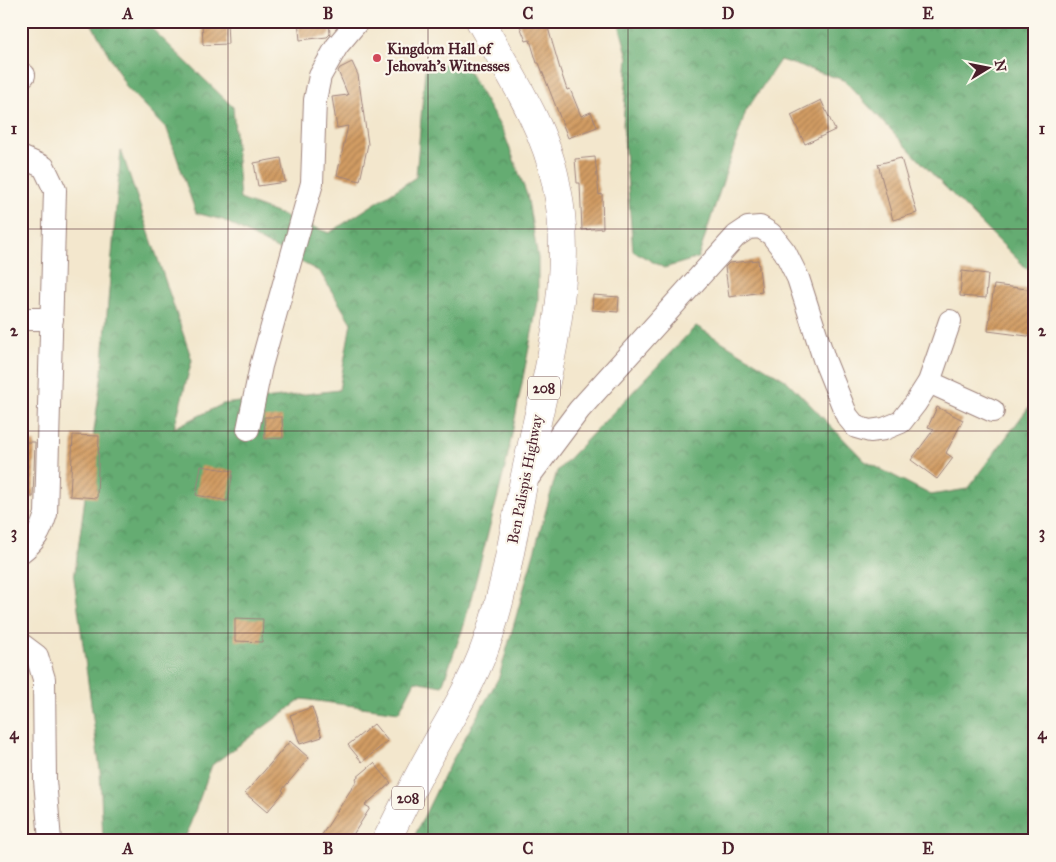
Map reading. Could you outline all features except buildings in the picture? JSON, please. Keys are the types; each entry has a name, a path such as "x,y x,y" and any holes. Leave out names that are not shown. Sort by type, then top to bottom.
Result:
{"main road":[{"name":"Ben Palispis Highway","path":"386,841 430,755 460,703 484,652 500,604 554,336 564,248 563,221 556,180 528,104 480,21"}],"street":[{"path":"248,429 261,366 312,183 315,100 320,76 336,46 358,21"},
{"path":"21,157 44,167 55,190 46,514 41,531 33,543 21,552"},
{"path":"523,485 579,410 736,236 748,228 760,227 771,234 785,252 798,278 824,359 847,416 856,427 870,431 884,430 901,422 930,382 950,321"},
{"path":"21,319 52,319"},
{"path":"930,382 993,411"},
{"path":"21,644 37,656 44,679 46,780 50,841"}],"green space":[{"path":"90,21 144,21 233,107 240,199 329,233 416,177 425,70 461,59 504,133 527,195 538,258 538,302 506,464 464,625 442,686 415,681 399,712 302,699 212,765 184,841 103,841 100,770 74,579 102,372 121,150 192,360 174,428 223,404 339,390 351,323 320,272 223,220 196,213 167,129 127,88"},
{"path":"618,21 1035,21 1035,277 939,181 844,80 780,60 746,111 698,258 664,268 633,251 623,125 628,57"},
{"path":"696,326 787,381 865,461 931,495 967,489 1035,399 1035,841 412,841 444,775 499,677 557,471"}],"place":[{"name":"Kingdom Hall of Jehovah's Witnesses","path":"377,58"}]}
